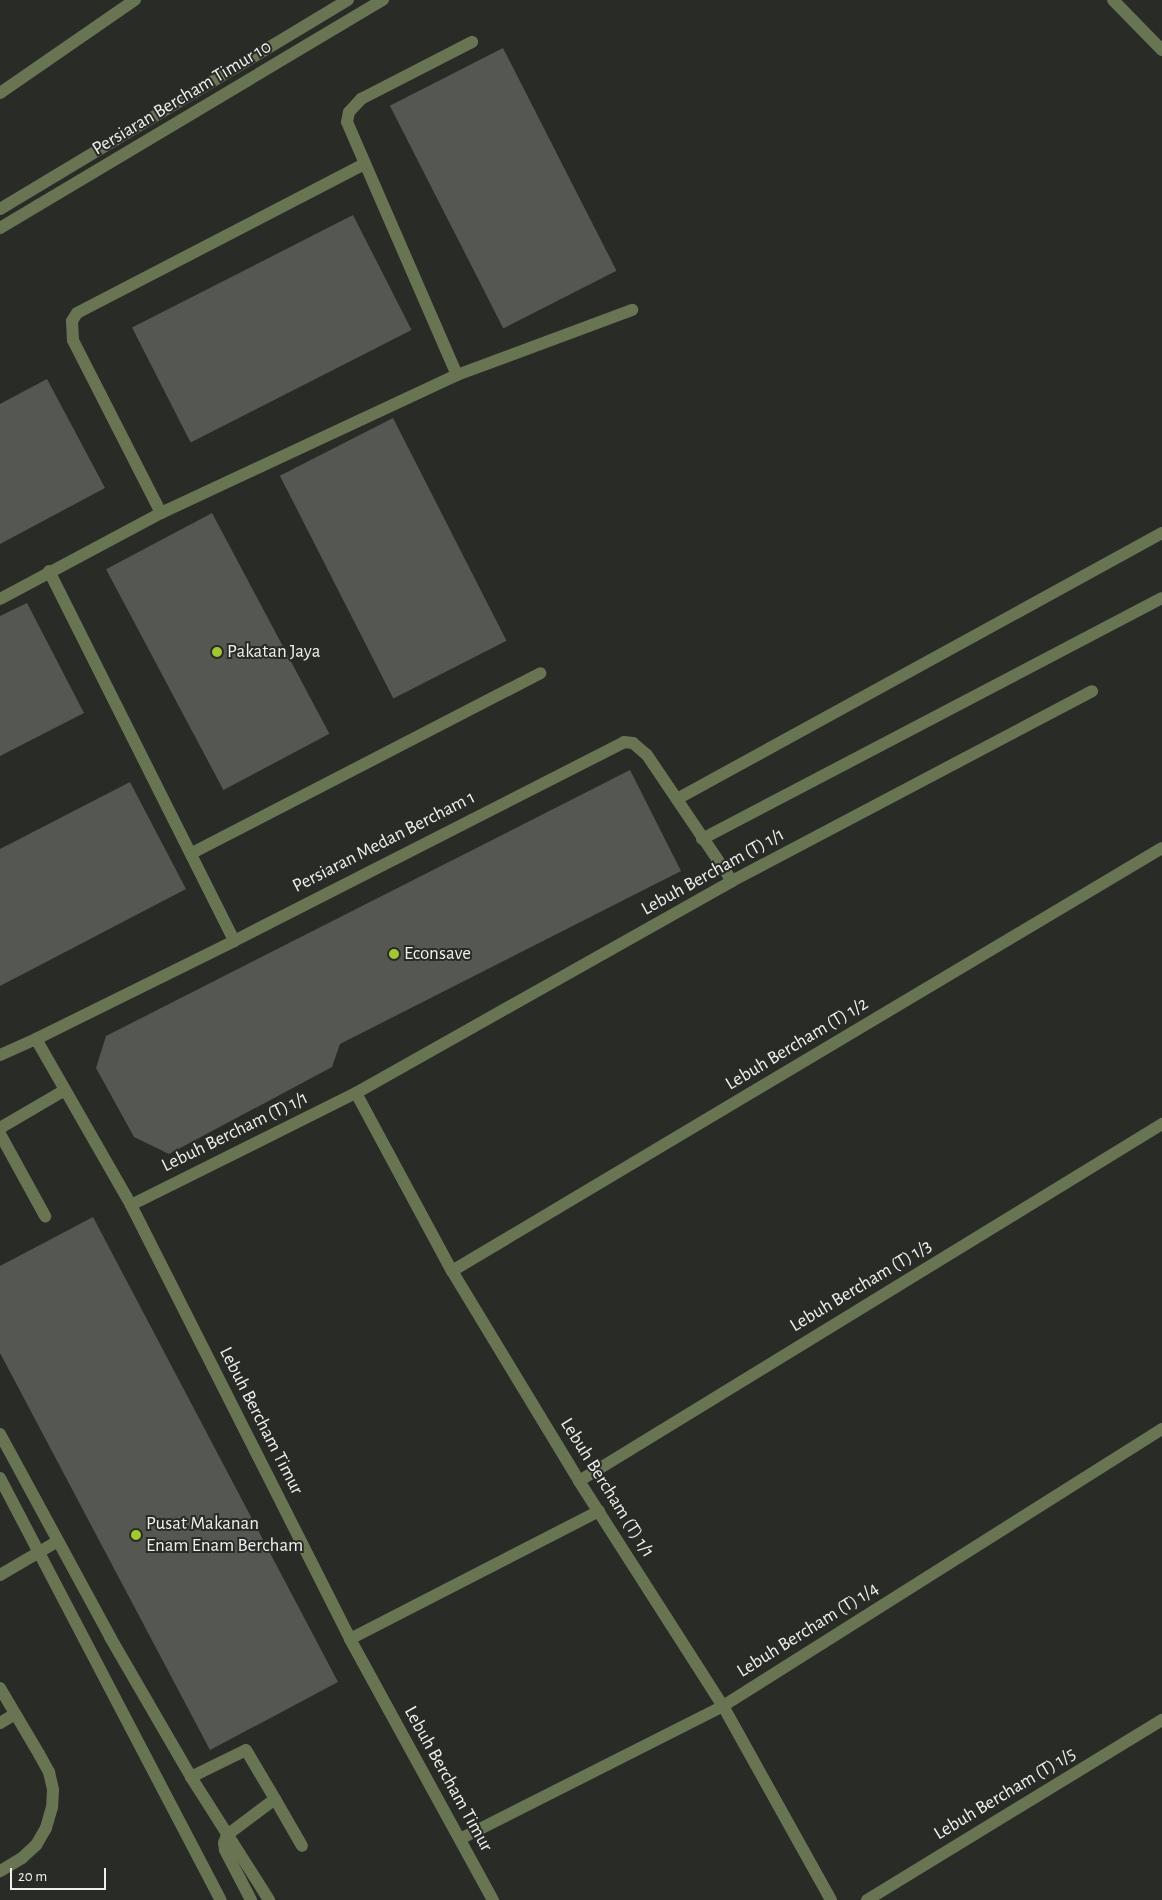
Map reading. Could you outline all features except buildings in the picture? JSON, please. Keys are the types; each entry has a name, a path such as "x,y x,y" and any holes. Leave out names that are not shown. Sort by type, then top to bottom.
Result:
{"street":[{"path":"0,93 135,0"},
{"name":"Persiaran Bercham Timur 10","path":"0,209 348,0"},
{"name":"Persiaran Bercham Timur 10","path":"0,228 383,0"},
{"path":"1113,0 1162,50"},
{"path":"456,375 348,122 354,105 472,42"},
{"path":"161,513 73,340 72,321 76,313 365,164"},
{"path":"0,599 161,513 456,375 632,310"},
{"path":"676,799 1162,533"},
{"path":"50,571 192,853 234,941"},
{"path":"702,839 1162,598"},
{"path":"192,853 540,674"},
{"name":"Lebuh Bercham (T) 1/1","path":"131,1205 356,1093 732,881 1092,691"},
{"name":"Persiaran Medan Bercham 1","path":"0,1055 234,941 624,742 633,743 641,748 732,881"},
{"name":"Lebuh Bercham (T) 1/2","path":"452,1271 1162,848"},
{"name":"Lebuh Bercham Timur","path":"36,1039 131,1205 350,1639 493,1900"},
{"path":"0,1128 66,1090"},
{"name":"Lebuh Bercham (T) 1/1","path":"356,1093 452,1271 579,1481 723,1706 831,1900"},
{"name":"Lebuh Bercham (T) 1/3","path":"579,1481 1162,1124"},
{"path":"0,1134 46,1216"},
{"name":"Lebuh Bercham (T) 1/4","path":"460,1839 723,1706 1162,1429"},
{"path":"0,1434 110,1637 191,1777 269,1900"},
{"path":"0,1478 218,1898"},
{"path":"350,1639 599,1511"},
{"path":"0,1575 58,1541"},
{"path":"0,1688 49,1772 53,1790 52,1807 46,1828 36,1845 22,1858 0,1871"},
{"path":"0,1723 16,1714"},
{"name":"Lebuh Bercham (T) 1/5","path":"875,1898 1162,1720"},
{"path":"191,1777 246,1750 302,1846"},
{"path":"251,1900 225,1850 224,1843 227,1835 275,1799"}],"place":[{"name":"Pakatan Jaya","path":"217,652"},
{"name":"Econsave","path":"394,954"},
{"name":"Pusat Makanan Enam Enam Bercham","path":"136,1535"}]}
